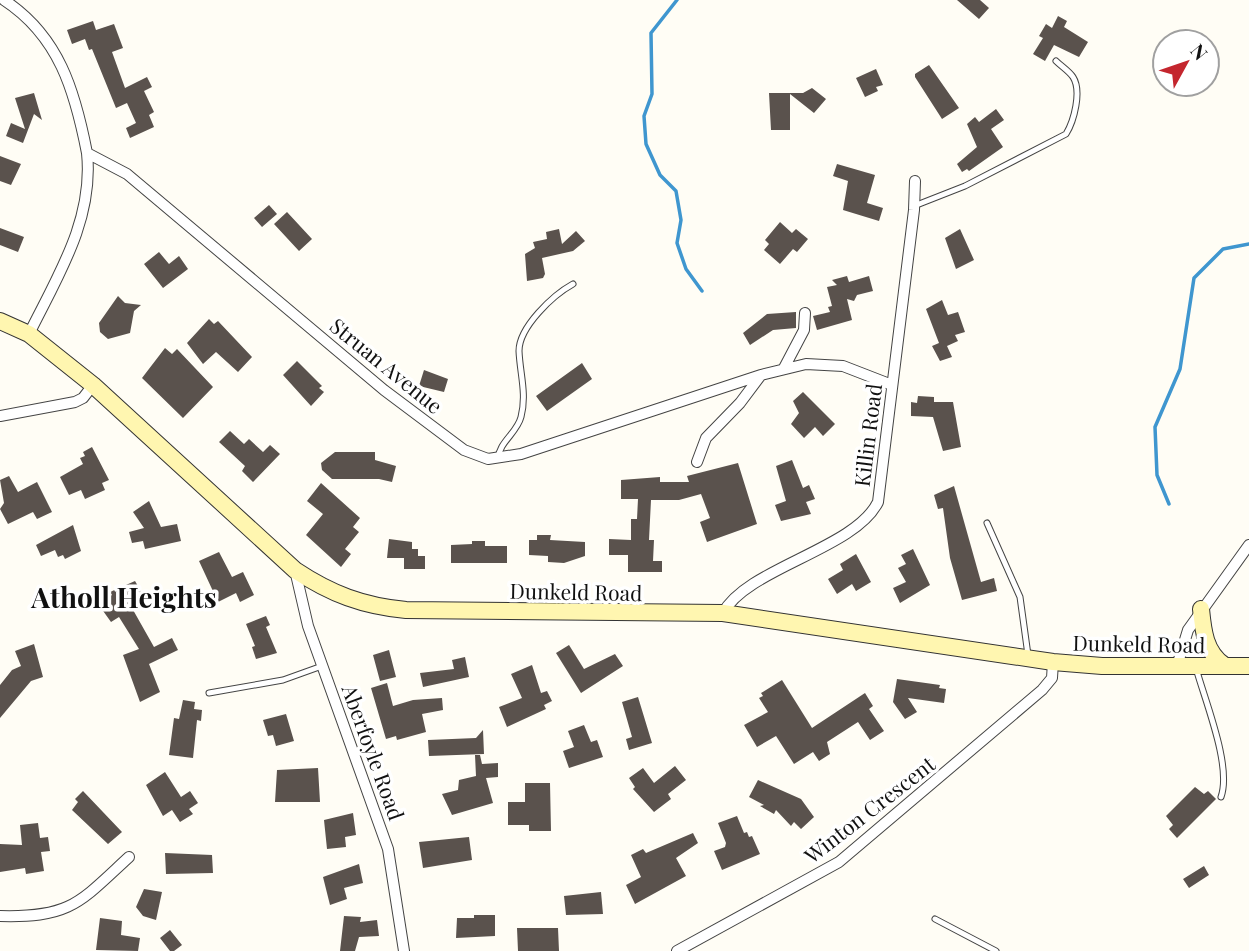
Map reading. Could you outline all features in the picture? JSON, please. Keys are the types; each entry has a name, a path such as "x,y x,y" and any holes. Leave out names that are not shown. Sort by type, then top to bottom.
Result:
{"main road":[{"name":"Dunkeld Road","path":"0,321 29,334 93,385 295,570 323,588 357,602 405,610 723,613 834,627 1054,663 1249,666"},
{"path":"1202,609 1206,641 1214,656 1224,665"}],"street":[{"path":"4,0 38,26 56,53 87,153 88,189 84,215 29,334"},
{"name":"Struan Avenue","path":"87,153 127,174 384,390 464,450 488,459 521,454 784,368 830,363 892,385"},
{"name":"Killin Road","path":"723,613 739,595 870,516 880,492 915,181"},
{"path":"784,368 804,330 804,313"},
{"path":"697,462 706,438 740,403 761,375"},
{"path":"0,416 75,402 93,385"},
{"path":"1177,666 1183,639 1249,545"},
{"name":"Aberfoyle Road","path":"295,570 302,605 322,666 388,849 404,951"},
{"name":"Winton Crescent","path":"677,951 839,862 1042,690 1052,678 1054,663"},
{"path":"0,916 64,910 76,904 129,857"}],"lane":[{"path":"914,206 965,186 1066,134 1071,124 1077,86 1074,78 1056,61"},
{"path":"498,459 499,451 518,425 522,414 524,395 519,352 523,338 545,306 573,284"},
{"path":"987,523 1020,597 1028,659"},
{"path":"209,693 283,680 322,666"},
{"path":"1195,666 1221,763 1224,786 1221,797"},
{"path":"935,919 996,951"}],"building":[{"path":"957,0 980,0 989,8 979,19"},
{"path":"1058,16 1067,21 1064,27 1088,42 1079,57 1054,45 1045,61 1033,54 1043,38 1039,36 1046,24 1052,28"},
{"path":"93,21 96,30 114,24 123,48 112,52 125,88 147,77 152,87 144,91 154,112 149,115 154,127 130,138 126,128 136,123 127,103 116,108 92,49 89,50 85,39 72,44 67,30"},
{"path":"929,65 959,108 942,119 915,77 915,74"},
{"path":"876,69 883,85 876,87 878,91 865,97 856,78"},
{"path":"812,88 826,99 814,113 790,94 790,130 771,130 769,93 803,93"},
{"path":"34,93 42,120 34,114 23,143 6,136 11,123 25,129 15,98"},
{"path":"996,109 1004,120 991,129 1003,147 969,171 967,169 962,172 957,164 977,147 967,124 975,117 979,122"},
{"path":"0,156 21,164 11,185 0,181"},
{"path":"837,164 875,175 867,203 883,208 879,221 843,210 848,181 833,176"},
{"path":"269,205 277,214 262,227 254,218"},
{"path":"287,212 312,239 299,251 274,224"},
{"path":"780,222 792,233 796,229 808,239 797,252 793,249 780,264 764,250 769,244 765,240"},
{"path":"0,228 24,237 18,252 0,245"},
{"path":"559,229 562,244 576,231 585,241 573,251 542,258 545,274 543,278 527,281 525,254 535,248 533,242 547,239 546,232"},
{"path":"960,229 974,260 956,269 945,238"},
{"path":"159,252 169,264 179,256 188,269 163,288 144,264"},
{"path":"847,276 849,282 869,276 873,291 857,295 854,301 847,299 852,320 817,330 813,316 830,312 828,307 832,306 827,287 837,285 832,280"},
{"path":"118,296 125,303 141,305 134,311 130,333 108,339 100,332 99,323"},
{"path":"942,300 948,315 958,312 965,332 955,335 958,341 947,346 952,357 940,361 932,346 939,343 926,309"},
{"path":"796,312 796,328 773,330 750,345 743,333 767,314"},
{"path":"209,319 214,324 218,321 252,357 238,372 216,352 203,364 187,343"},
{"path":"165,348 172,354 177,349 213,387 183,418 142,378"},
{"path":"297,361 322,386 319,388 324,392 311,406 283,375"},
{"path":"582,363 592,379 547,411 536,396"},
{"path":"424,370 448,379 444,392 419,386"},
{"path":"803,392 835,424 823,436 815,427 804,438 791,424 799,413 793,401"},
{"path":"918,396 934,397 934,402 953,402 961,447 943,451 933,417 911,416 911,402 917,403"},
{"path":"230,431 244,444 249,439 263,452 270,445 280,454 253,482 242,471 245,466 219,442"},
{"path":"92,447 109,480 102,483 105,490 85,499 81,490 69,495 60,477 83,464 80,458 85,456 83,452"},
{"path":"335,452 375,452 375,460 396,466 392,482 379,479 332,479 322,470 321,463"},
{"path":"792,460 803,488 809,485 815,499 806,502 811,514 781,521 775,505 786,501 776,466"},
{"path":"738,463 757,524 707,542 700,522 710,518 701,494 679,500 651,500 649,540 654,540 653,561 662,561 662,572 628,572 628,555 609,555 609,539 631,540 631,519 637,519 638,499 621,499 621,480 660,477 660,482 689,482 687,476"},
{"path":"9,476 18,492 37,482 52,512 37,519 33,512 8,524 0,509 4,503 0,480"},
{"path":"321,483 360,518 353,527 359,532 345,549 351,554 341,567 306,535 323,514 307,501"},
{"path":"954,486 981,582 994,578 997,591 962,600 950,558 943,508 938,509 934,495"},
{"path":"149,501 161,527 177,524 181,541 145,549 143,541 132,543 129,532 144,528 133,512"},
{"path":"73,525 81,551 65,559 63,555 58,557 55,550 41,556 36,545"},
{"path":"537,535 551,535 550,540 585,542 585,556 564,563 548,562 548,556 529,555 529,540 537,540"},
{"path":"389,539 412,542 412,549 418,549 418,556 425,556 425,569 404,569 404,558 387,558"},
{"path":"472,541 485,541 485,546 507,546 507,563 451,563 451,545 472,544"},
{"path":"913,549 930,585 900,603 893,588 906,582 898,568 906,564 901,555"},
{"path":"219,552 232,577 243,572 254,595 240,602 236,593 218,602 199,561"},
{"path":"856,554 871,582 856,591 852,584 837,594 828,579 843,570 840,564"},
{"path":"135,581 142,593 128,601 154,647 172,638 178,650 149,664 160,692 140,702 123,655 139,649 119,617 111,622 101,608 110,602 107,598 112,595 110,592"},
{"path":"266,616 270,625 266,627 277,653 256,659 252,647 255,646 246,624"},
{"path":"34,644 43,677 31,681 0,718 0,685 12,670 21,666 15,651"},
{"path":"569,645 584,669 615,654 623,666 581,693 556,653"},
{"path":"389,650 396,677 380,681 373,655"},
{"path":"465,657 469,677 423,687 420,673 454,669 452,660"},
{"path":"532,665 541,693 547,691 552,701 544,705 546,709 507,727 499,707 522,698 511,674"},
{"path":"897,679 940,685 939,688 946,689 944,703 908,698 917,712 905,719 893,702"},
{"path":"782,680 812,728 865,693 873,706 869,709 884,731 870,740 858,722 827,742 830,754 819,761 813,752 794,764 776,736 757,747 744,725 768,712 759,698 763,696 761,693"},
{"path":"387,683 393,706 413,700 442,698 443,710 422,714 426,732 397,740 396,736 386,739 371,688"},
{"path":"638,697 652,743 629,750 626,739 632,737 622,702"},
{"path":"183,700 195,702 194,709 202,710 201,721 197,720 193,758 169,755 174,718 179,719"},
{"path":"286,714 294,741 276,746 273,735 268,736 263,720"},
{"path":"584,725 591,742 597,740 603,757 569,768 563,751 574,747 568,731"},
{"path":"483,730 484,754 429,756 428,740 476,738"},
{"path":"475,755 480,755 482,764 498,763 498,777 486,778 493,803 452,815 442,794 458,790 459,780 476,776"},
{"path":"675,766 686,780 668,794 671,799 654,812 633,789 635,787 629,778 643,768 654,783"},
{"path":"318,768 320,802 275,802 277,770"},
{"path":"165,772 181,797 190,791 198,803 189,809 193,814 180,822 172,810 163,816 146,785"},
{"path":"758,780 801,799 814,817 801,829 794,822 791,826 776,810 774,814 760,806 764,805 749,797"},
{"path":"525,783 550,783 551,831 529,831 529,825 508,825 508,802 525,802"},
{"path":"1195,787 1204,794 1208,791 1216,799 1177,838 1169,829 1173,825 1166,816"},
{"path":"83,791 122,832 108,844 72,810 78,802 75,799"},
{"path":"353,813 356,835 345,837 346,847 327,849 324,820"},
{"path":"737,816 744,833 752,836 760,854 722,870 714,851 725,847 726,843 718,823"},
{"path":"38,823 40,838 48,837 50,851 41,852 44,871 26,874 25,868 0,872 0,844 22,845 20,825"},
{"path":"693,833 698,843 676,858 686,876 635,904 626,885 641,877 631,855 643,849 646,853"},
{"path":"469,837 472,860 423,868 419,842"},
{"path":"165,853 212,855 213,873 166,874"},
{"path":"359,864 363,883 344,888 347,899 330,905 323,877"},
{"path":"1204,866 1209,875 1189,888 1183,879"},
{"path":"144,889 162,892 156,920 143,916 136,907"},
{"path":"601,892 603,914 566,915 564,896"},
{"path":"474,915 495,915 495,936 456,938 457,918 474,918"},
{"path":"344,916 361,917 360,922 377,920 379,936 359,937 355,951 340,951"},
{"path":"100,918 122,921 121,935 140,938 138,951 96,950"},
{"path":"517,928 558,928 559,951 518,951"},
{"path":"170,930 182,945 174,951 170,951 160,938"}],"waterway":[{"path":"677,0 651,33 652,94 644,116 646,144 660,175 676,191 681,220 677,243 686,269 702,291"},
{"path":"1169,504 1157,475 1155,427 1180,369 1194,278 1223,249 1249,244"}],"district":[{"name":"Atholl Heights","path":"124,596"}]}
